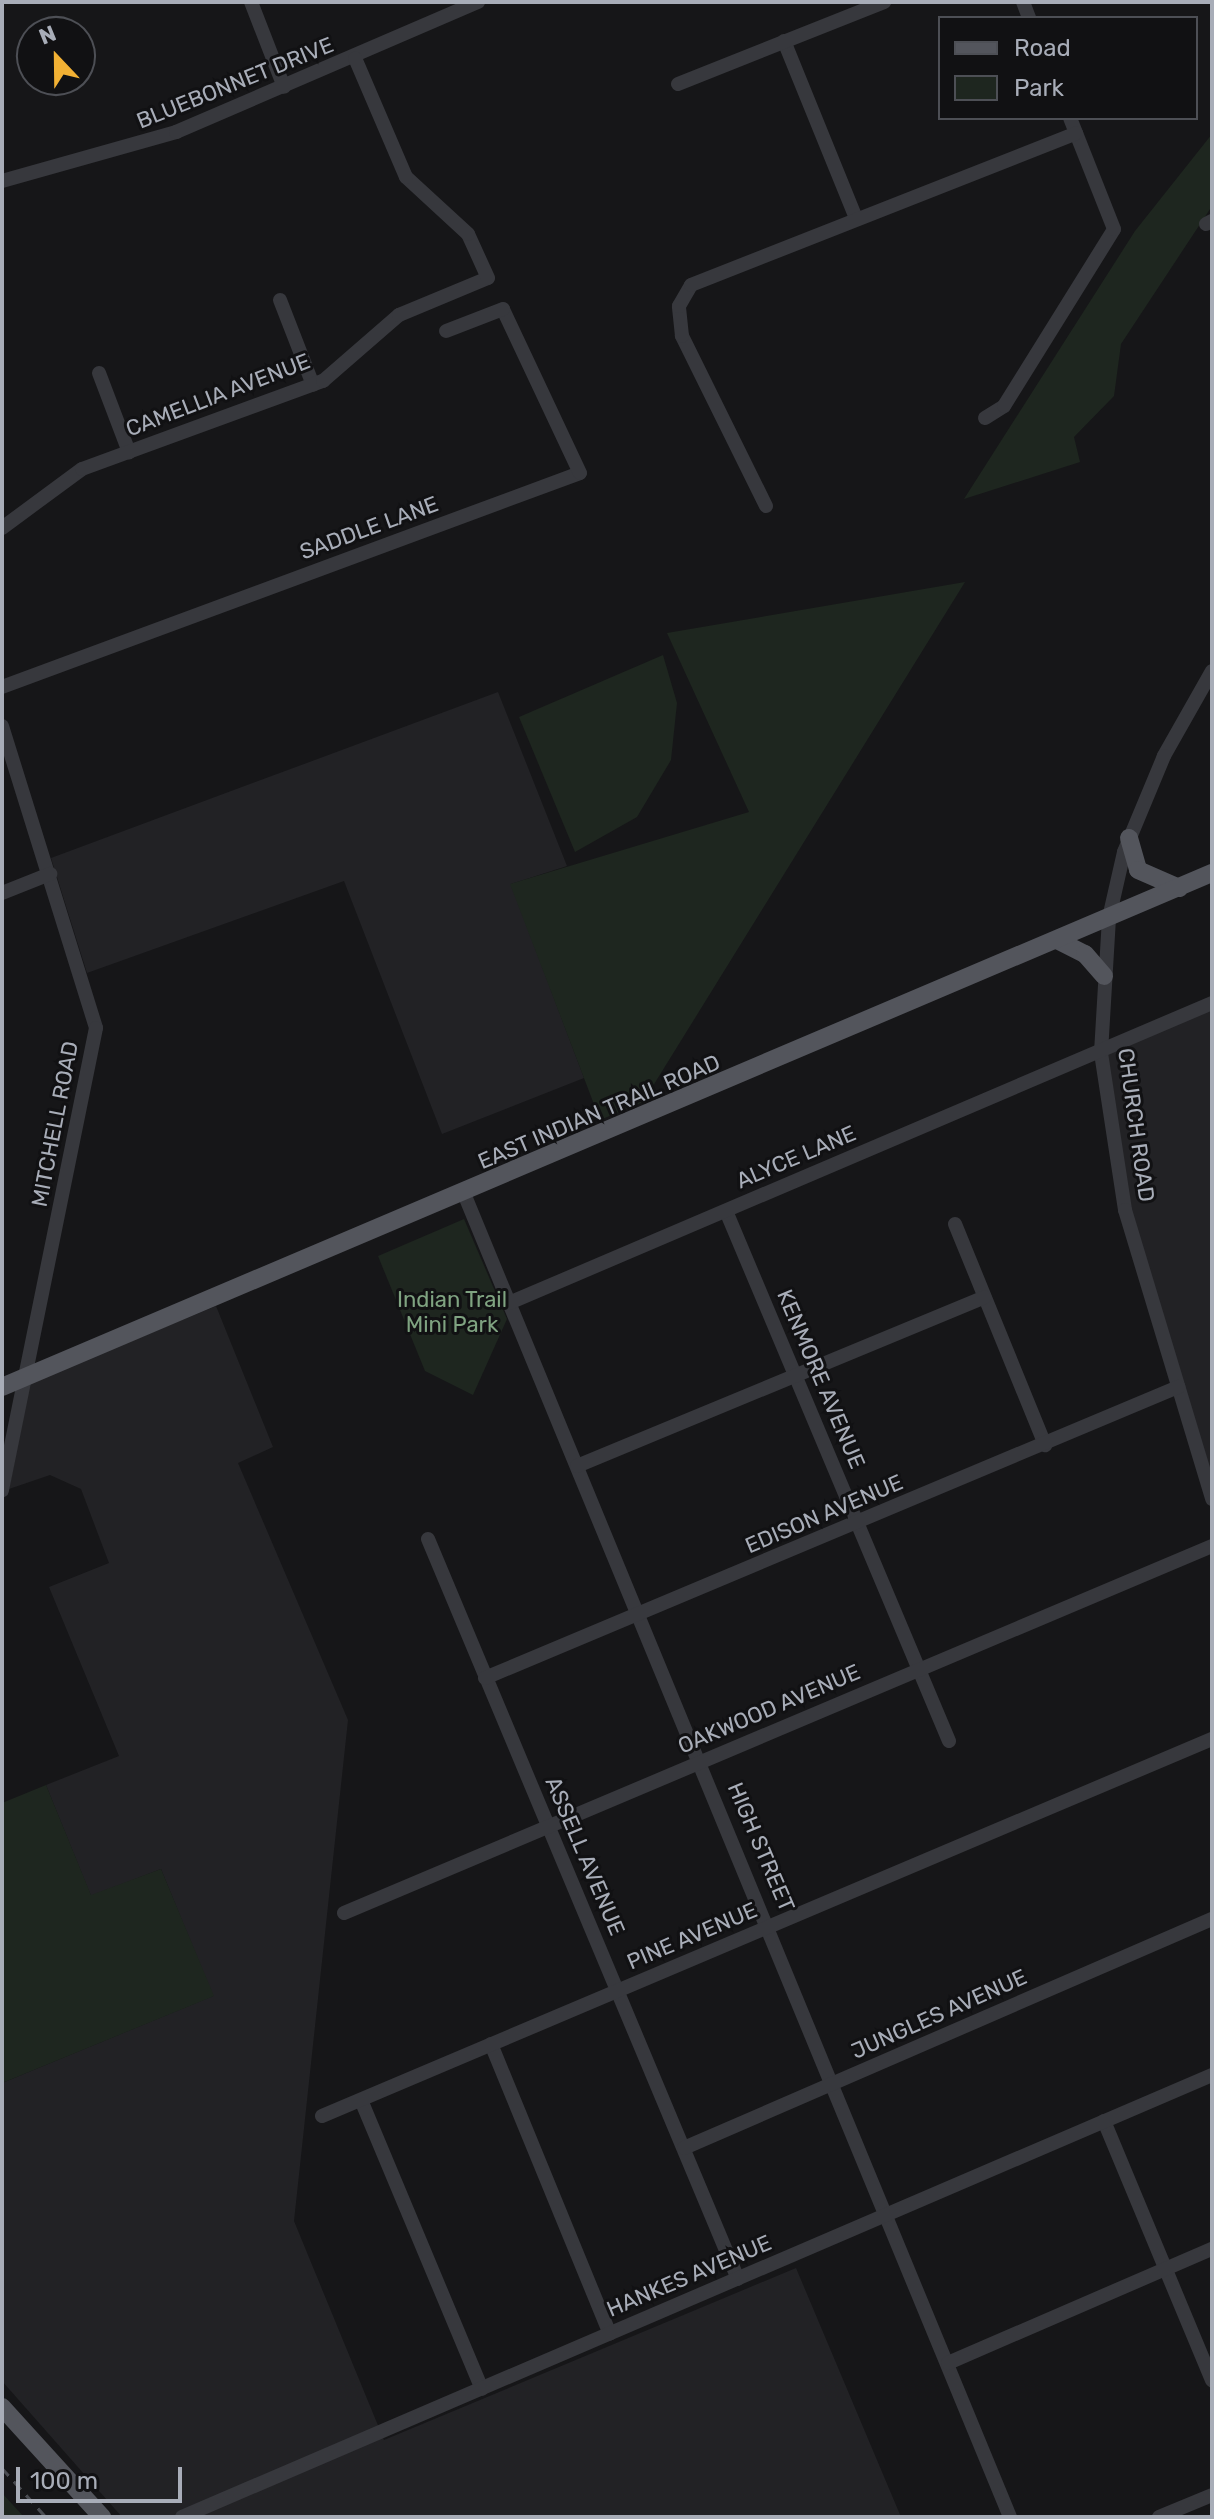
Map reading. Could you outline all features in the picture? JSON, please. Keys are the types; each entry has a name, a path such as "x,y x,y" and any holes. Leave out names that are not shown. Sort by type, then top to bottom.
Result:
{"main road":[{"path":"1129,838 1138,870 1179,888"},
{"name":"EAST INDIAN TRAIL ROAD","path":"2,1387 465,1196 1212,873"},
{"path":"1057,940 1085,954 1104,976"},
{"path":"2,2407 102,2517"}],"street":[{"path":"251,2 284,87"},
{"name":"BLUEBONNET DRIVE","path":"2,181 106,157 355,58 478,2"},
{"path":"678,84 884,2"},
{"path":"784,41 856,218"},
{"name":"CAMELLIA AVENUE","path":"2,528 62,479 313,385 399,315 488,278 468,234 406,177 355,58"},
{"path":"985,418 1004,406 1114,229 1071,120"},
{"path":"766,506 682,336 681,299 705,276 1076,133"},
{"path":"280,300 313,385"},
{"name":"SADDLE LANE","path":"2,687 580,473 503,309 446,331"},
{"path":"99,373 129,452"},
{"name":"CHURCH ROAD","path":"1212,671 1129,838 1109,918 1101,1053 1125,1210 1212,1499"},
{"name":"MITCHELL ROAD","path":"2,726 96,1028 2,1491"},
{"path":"2,893 50,874"},
{"name":"ALYCE LANE","path":"509,1303 1101,1053 1212,1003"},
{"name":"HIGH STREET","path":"465,1196 889,2214 1010,2517"},
{"name":"KENMORE AVENUE","path":"726,1211 949,1741"},
{"path":"955,1224 1045,1445"},
{"path":"577,1466 984,1297"},
{"name":"EDISON AVENUE","path":"485,1678 858,1524 1178,1387"},
{"name":"ASSELL AVENUE","path":"428,1539 738,2279"},
{"name":"OAKWOOD AVENUE","path":"344,1913 1212,1546"},
{"name":"PINE AVENUE","path":"322,2116 1212,1739"},
{"name":"JUNGLES AVENUE","path":"684,2148 1212,1919"},
{"path":"491,2044 610,2334"},
{"name":"HANKES AVENUE","path":"182,2517 1212,2075"},
{"path":"361,2100 482,2389"},
{"path":"1104,2121 1212,2380"},
{"path":"948,2363 1212,2249"},
{"path":"1159,2517 1212,2495"}],"shaded area":[{"path":"498,692 567,866 511,884 584,1078 442,1134 344,881 87,973 51,858"},
{"path":"1212,1008 1212,1482 1129,1209 1104,1056"},
{"path":"216,1306 273,1447 238,1463 348,1720 294,2221 384,2440 796,2268 901,2517 122,2517 2,2381 2,2083 213,1996 161,1869 91,1896 46,1785 119,1756 49,1587 109,1563 81,1489 50,1475 9,1489 30,1383"}],"green space":[{"path":"1212,134 1212,206 1121,344 1114,396 1074,437 1080,462 964,499 1135,231"},
{"path":"965,582 643,1102 600,1120 510,884 749,812 667,633"},
{"path":"663,655 677,703 671,760 637,817 575,852 519,717"},
{"name":"Indian Trail Mini Park","path":"464,1219 507,1319 473,1395 425,1371 378,1256"},
{"path":"46,1785 91,1895 161,1869 214,1996 2,2083 2,1803"},
{"path":"2,2493 24,2517 2,2517"}],"railway":[{"path":"2,2468 46,2517"}]}
